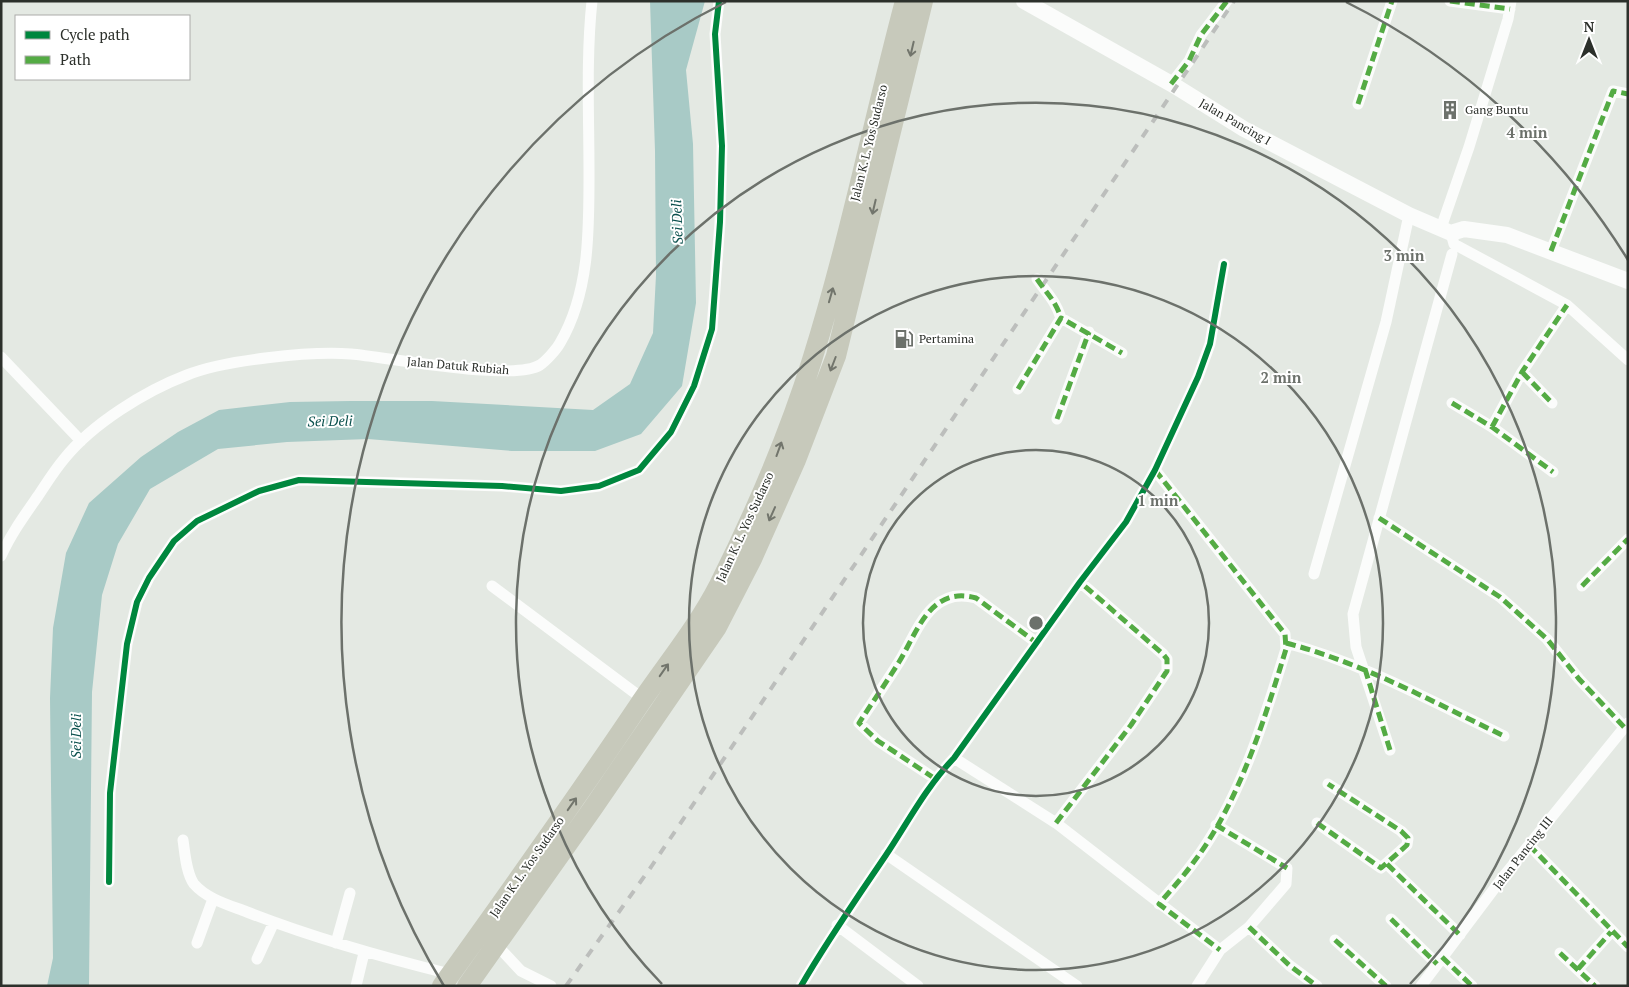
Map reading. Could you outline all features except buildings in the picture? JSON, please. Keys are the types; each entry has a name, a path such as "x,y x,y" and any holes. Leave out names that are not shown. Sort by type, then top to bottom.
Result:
{"highway":[{"name":"Jalan K. L. Yos Sudarso","path":"446,980 481,933 688,637 718,587 774,464 812,362 835,280 905,1"},
{"name":"Jalan K. L. Yos Sudarso","path":"467,986 717,627 760,543 796,460 836,356 923,1"}],"main road":[{"name":"Jalan Pancing I","path":"1024,1 1171,84 1244,129 1409,215 1446,230"},
{"path":"1446,230 1482,230 1507,235 1628,281"}],"street":[{"name":"Jalan Datuk Rubiah","path":"1,556 12,534 64,458 81,441 139,396 189,374 244,361 349,354 431,366 511,371 538,366 559,346 576,310 589,238 589,114 592,1"},
{"path":"109,882 110,793 126,644 137,602 149,578 174,541 197,521 259,491 299,480 502,486 561,491 600,486 639,470 671,432 694,386 712,329 720,222 722,146 715,34 720,1"},
{"path":"1171,84 1189,61 1201,35 1227,1"},
{"path":"1358,104 1392,1"},
{"path":"1446,230 1510,5 1450,1"},
{"path":"1551,251 1613,91 1628,94"},
{"path":"1314,574 1386,322 1409,215"},
{"name":"Jalan Pancing I","path":"1446,230 1454,244 1567,305 1628,360"},
{"path":"1390,750 1355,641 1353,614 1452,254"},
{"path":"800,986 837,925 886,854 934,778 954,758 1080,582 1126,522 1155,470 1198,377 1210,344 1224,264"},
{"path":"1037,279 1047,294 1055,299 1061,318 1089,332 1122,354"},
{"path":"1492,427 1522,372 1567,305"},
{"path":"1018,389 1061,318"},
{"path":"1057,419 1089,332"},
{"path":"1,357 81,441"},
{"path":"1522,372 1552,403"},
{"path":"1452,403 1492,427 1553,472"},
{"path":"1155,470 1285,634 1286,642 1286,650 1269,706 1241,780 1194,862 1159,904"},
{"path":"1379,518 1500,598 1547,639 1599,701 1626,725"},
{"path":"1582,586 1628,539"},
{"path":"1056,824 1131,725 1168,671 1167,659 1163,654 1080,582"},
{"path":"492,586 643,699"},
{"path":"934,778 878,741 858,723 900,661 924,616 936,605 947,599 968,596 976,598 1037,643"},
{"path":"1286,642 1318,651 1365,669 1504,736"},
{"name":"Jalan Pancing III","path":"1422,986 1503,877 1626,725"},
{"path":"954,758 1056,824 1220,950"},
{"path":"1317,824 1381,868 1407,845 1406,834 1328,784"},
{"path":"1197,986 1220,950 1249,926 1286,884 1287,868 1216,825"},
{"path":"183,840 191,878 200,889 214,898 274,922 446,980"},
{"path":"1529,845 1611,932 1626,941"},
{"path":"886,854 1077,986"},
{"path":"1387,864 1460,935"},
{"path":"336,943 350,892"},
{"path":"197,943 214,898"},
{"path":"1391,919 1472,986"},
{"path":"256,959 274,922"},
{"path":"837,925 918,986"},
{"path":"1249,926 1289,965 1317,986"},
{"path":"1578,970 1611,932"},
{"path":"481,933 497,944 521,971 551,986"},
{"path":"1335,940 1386,986"},
{"path":"356,986 364,953"},
{"path":"1560,953 1595,986"}],"water":[{"name":"Sei Deli","path":"650,1 705,1 686,70 693,144 696,303 682,386 641,434 595,451 512,451 368,439 287,442 218,449 150,489 118,544 102,595 92,692 89,986 47,986 53,958 50,698 53,628 66,553 89,503 141,457 178,432 219,410 290,402 432,401 593,410 630,384 653,333 656,275 655,151"}],"railway":[{"path":"566,986 651,867 1234,1"}],"marked path":[{"path":"1171,84 1189,61 1201,35 1227,1"},
{"path":"1358,104 1392,1"},
{"path":"1450,1 1510,9"},
{"path":"1551,251 1613,91 1628,94"},
{"path":"1037,279 1054,302 1061,318"},
{"path":"1492,427 1522,372 1567,305"},
{"path":"1018,389 1061,318 1122,353"},
{"path":"1057,419 1089,332"},
{"path":"1522,372 1552,403"},
{"path":"1452,403 1492,427 1553,472"},
{"path":"1155,470 1285,634 1286,649 1278,676 1259,733 1237,788 1209,840 1159,904 1220,950"},
{"path":"1379,518 1500,597 1547,639 1579,679 1624,727"},
{"path":"1582,586 1628,539"},
{"path":"1056,823 1131,725 1167,671 1167,659 1163,654 1080,582"},
{"path":"934,778 878,741 859,723 899,662 927,614 947,598 960,596 976,598 1037,643"},
{"path":"1286,643 1315,651 1370,672 1504,736"},
{"path":"1365,669 1390,750"},
{"path":"1317,823 1381,868 1407,845 1408,838 1401,831 1328,784"},
{"path":"1216,825 1287,868"},
{"path":"1529,845 1628,947"},
{"path":"1387,864 1460,935"},
{"path":"1391,919 1437,964"},
{"path":"1249,927 1289,965 1317,986"},
{"path":"1578,969 1611,932"},
{"path":"1335,940 1386,986"},
{"path":"1560,953 1595,986"},
{"path":"1442,957 1472,986"}],"cycle path":[{"path":"109,882 110,793 127,644 137,602 149,578 174,541 197,521 259,491 299,480 502,486 561,491 599,486 639,470 671,432 694,386 712,329 720,222 722,146 715,34 719,1"},
{"path":"801,986 926,793 954,758 1080,582 1126,522 1155,470 1198,377 1210,344 1224,264"}],"place":[{"name":"Gang Buntu","path":"1450,110"},
{"name":"Pertamina","path":"904,339"}]}
